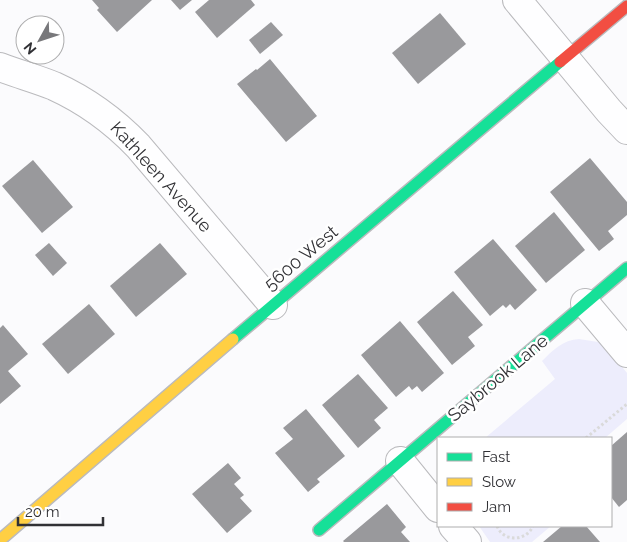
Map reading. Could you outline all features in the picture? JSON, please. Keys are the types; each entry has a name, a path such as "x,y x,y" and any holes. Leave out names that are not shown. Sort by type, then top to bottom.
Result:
{"main road":[{"name":"5600 West","path":"0,540 273,305 627,6"},
{"name":"Saybrook Lane","path":"319,530 627,268"}],"street":[{"path":"517,0 627,130"},
{"name":"Kathleen Avenue","path":"0,67 54,86 78,98 122,129 273,305"},
{"path":"585,304 627,353"},
{"path":"400,461 437,507"},
{"path":"454,527 467,542"}],"path":[{"path":"587,437 627,404"},
{"path":"498,527 502,535 510,539 520,539 530,532 532,527"},
{"path":"498,538 502,535"}],"shaded area":[{"path":"573,340 598,342 606,347 627,373 627,419 606,437 486,437 555,379 542,361 554,349"},
{"path":"480,527 550,527 532,542 490,542"}],"building":[{"path":"92,0 152,0 117,32 97,10 99,8"},
{"path":"171,0 192,0 180,10"},
{"path":"209,0 251,0 255,5 217,38 195,12"},
{"path":"440,13 466,44 418,84 392,53"},
{"path":"271,22 283,35 260,54 249,40"},
{"path":"270,59 317,116 286,142 237,84"},
{"path":"590,158 627,202 627,215 608,231 614,239 599,251 550,192"},
{"path":"33,160 73,207 42,233 2,186"},
{"path":"554,212 585,250 546,283 515,246"},
{"path":"493,239 537,290 515,310 510,304 506,308 503,305 490,316 454,272"},
{"path":"49,243 67,263 53,276 35,255"},
{"path":"160,243 187,274 136,317 110,286"},
{"path":"453,291 483,325 468,337 475,346 452,365 417,322"},
{"path":"89,304 115,334 68,374 42,344"},
{"path":"400,321 444,373 422,392 417,386 412,390 409,386 396,397 361,355"},
{"path":"3,325 28,354 8,371 21,386 0,404 0,328"},
{"path":"358,374 388,408 374,420 381,428 358,448 322,405"},
{"path":"306,409 345,456 317,479 320,482 308,492 275,453 293,439 283,428"},
{"path":"627,432 627,500 619,507 612,498 612,445"},
{"path":"228,463 241,478 234,484 244,495 240,498 252,511 227,533 192,494"},
{"path":"387,504 406,527 401,532 410,542 343,541"},
{"path":"561,527 587,527 600,542 543,542"}],"traffic: fast":[{"path":"233,339 560,62"},
{"path":"319,530 627,268"}],"traffic: slow":[{"path":"0,540 233,339"}],"traffic: jam":[{"path":"560,62 627,6"}]}
